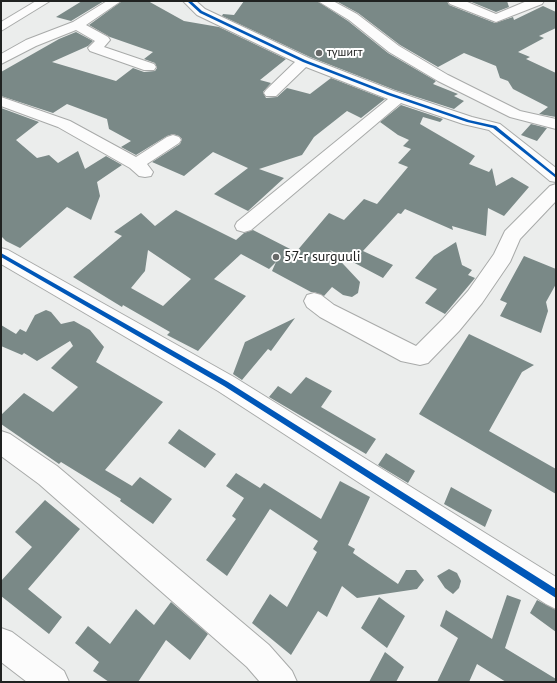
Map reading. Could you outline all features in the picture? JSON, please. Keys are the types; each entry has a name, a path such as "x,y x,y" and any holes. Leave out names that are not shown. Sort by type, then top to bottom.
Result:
{"street":[{"path":"1,16 26,1"},
{"path":"1,27 44,1"},
{"path":"1,60 22,48 77,25 115,1"},
{"path":"189,1 201,12 304,61 399,97 468,121 494,128 556,177"},
{"path":"454,1 496,18 538,1"},
{"path":"330,2 406,56 443,78 515,114 556,124"},
{"path":"77,25 103,40 95,48 149,67"},
{"path":"1,42 22,48"},
{"path":"272,93 304,61"},
{"path":"244,226 399,97"},
{"path":"1,101 64,124 141,168 173,140"},
{"path":"494,128 508,122 515,114"},
{"path":"314,301 327,311 408,354 420,356 451,325 475,296 503,257 512,236 556,190"},
{"path":"1,255 226,384 556,594"},
{"path":"1,442 48,475 258,656 281,682"},
{"path":"1,643 53,682"}],"building":[{"path":"82,1 104,1 71,21 56,17"},
{"path":"122,1 148,1 184,21 219,27 286,59 260,80 271,83 263,92 266,98 277,97 287,88 310,94 331,78 385,99 361,118 347,111 314,137 302,155 259,169 284,178 248,211 214,194 248,168 213,152 184,176 152,162 180,144 182,139 179,136 173,134 167,136 136,155 121,147 131,141 109,129 107,119 67,104 53,113 1,96 1,72 59,39 76,32 93,41 88,46 52,62 116,81 133,68 144,72 155,71 157,68 155,63 144,59 153,52 110,37 89,25"},
{"path":"244,1 317,1 348,21 388,53 436,81 433,84 458,94 454,96 464,101 454,109 395,90 310,57 222,16 223,14 234,15"},
{"path":"336,1 447,1 449,5 495,23 513,17 514,20 543,6 556,12 556,28 539,36 544,38 518,52 530,57 526,59 556,73 556,117 539,114 548,107 513,89 508,81 500,78 496,66 464,53 438,67 400,45 358,13"},
{"path":"469,1 507,1 509,7 496,12"},
{"path":"401,105 443,119 440,122 423,117 420,124 475,156 469,164 489,172 492,168 496,186 512,177 529,187 504,216 488,208 486,236 452,226 453,230 405,209 401,214 398,213 363,251 393,265 383,278 330,250 360,282 358,293 352,297 343,295 332,287 324,296 311,292 272,271 276,262 269,269 241,254 214,279 246,296 198,351 167,335 170,332 123,305 122,307 73,277 122,236 114,232 141,213 155,226 176,210 236,240 244,233 253,230 296,252 329,213 344,220 364,199 377,204 408,167 398,163 411,149 403,146 409,140 398,135 380,122","holes":["148,250 191,279 163,306 131,288 145,271"]},
{"path":"1,108 39,122 16,140 37,158 49,155 58,163 78,151 85,169 106,156 122,165 97,182 100,196 91,220 67,207 20,248 6,241 1,236"},
{"path":"531,124 547,128 537,141 521,135"},
{"path":"456,242 462,265 472,270 468,275 475,278 445,314 425,303 437,289 415,278 434,256"},
{"path":"524,256 556,269 556,284 546,302 548,311 541,333 500,316 507,303 500,300"},
{"path":"46,310 51,312 61,324 74,321 90,330 104,347 96,362 163,402 105,470 132,486 140,477 172,499 153,524 120,501 121,499 61,462 59,464 1,424 1,415 24,393 53,412 78,387 51,368 73,346 70,341 37,361 24,353 22,355 1,346 1,325 16,334 20,329 26,332 35,315"},
{"path":"295,318 271,351 268,349 242,380 233,374 245,342"},
{"path":"469,334 534,365 522,372 489,431 556,469 556,494 419,414"},
{"path":"306,377 332,391 321,407 376,439 366,454 269,397 278,386 291,394"},
{"path":"179,429 216,454 205,468 168,443"},
{"path":"386,453 415,471 408,483 378,465"},
{"path":"236,473 260,488 264,483 321,519 340,481 370,497 348,545 355,549 353,553 398,584 406,570 416,570 424,580 417,589 357,598 342,586 327,617 318,611 291,655 252,623 270,594 287,607 317,552 313,549 318,541 270,509 227,576 206,560 236,519 232,516 244,498 226,486"},
{"path":"451,487 492,510 485,527 444,504"},
{"path":"45,500 80,529 28,589 62,617 49,634 1,596 1,581 32,547 15,532"},
{"path":"449,569 457,573 461,581 459,588 453,594 445,588 437,576"},
{"path":"507,595 521,600 505,648 556,679 556,682 506,682 477,664 469,682 437,682 458,638 440,626 446,610 492,639"},
{"path":"379,597 405,616 387,648 361,628"},
{"path":"537,600 556,610 556,632 530,613"},
{"path":"171,602 208,634 190,660 166,640 138,682 109,682 93,671 99,662 75,643 88,626 110,644 136,609 154,625"},
{"path":"385,652 404,667 396,682 369,682"}],"cycle path":[{"path":"189,1 201,12 304,61 389,94 468,121 494,127 556,177"},
{"path":"1,255 226,384 556,594"}],"place":[{"name":"түшигт","path":"319,53"},
{"name":"57-r surguuli","path":"276,257"}]}
